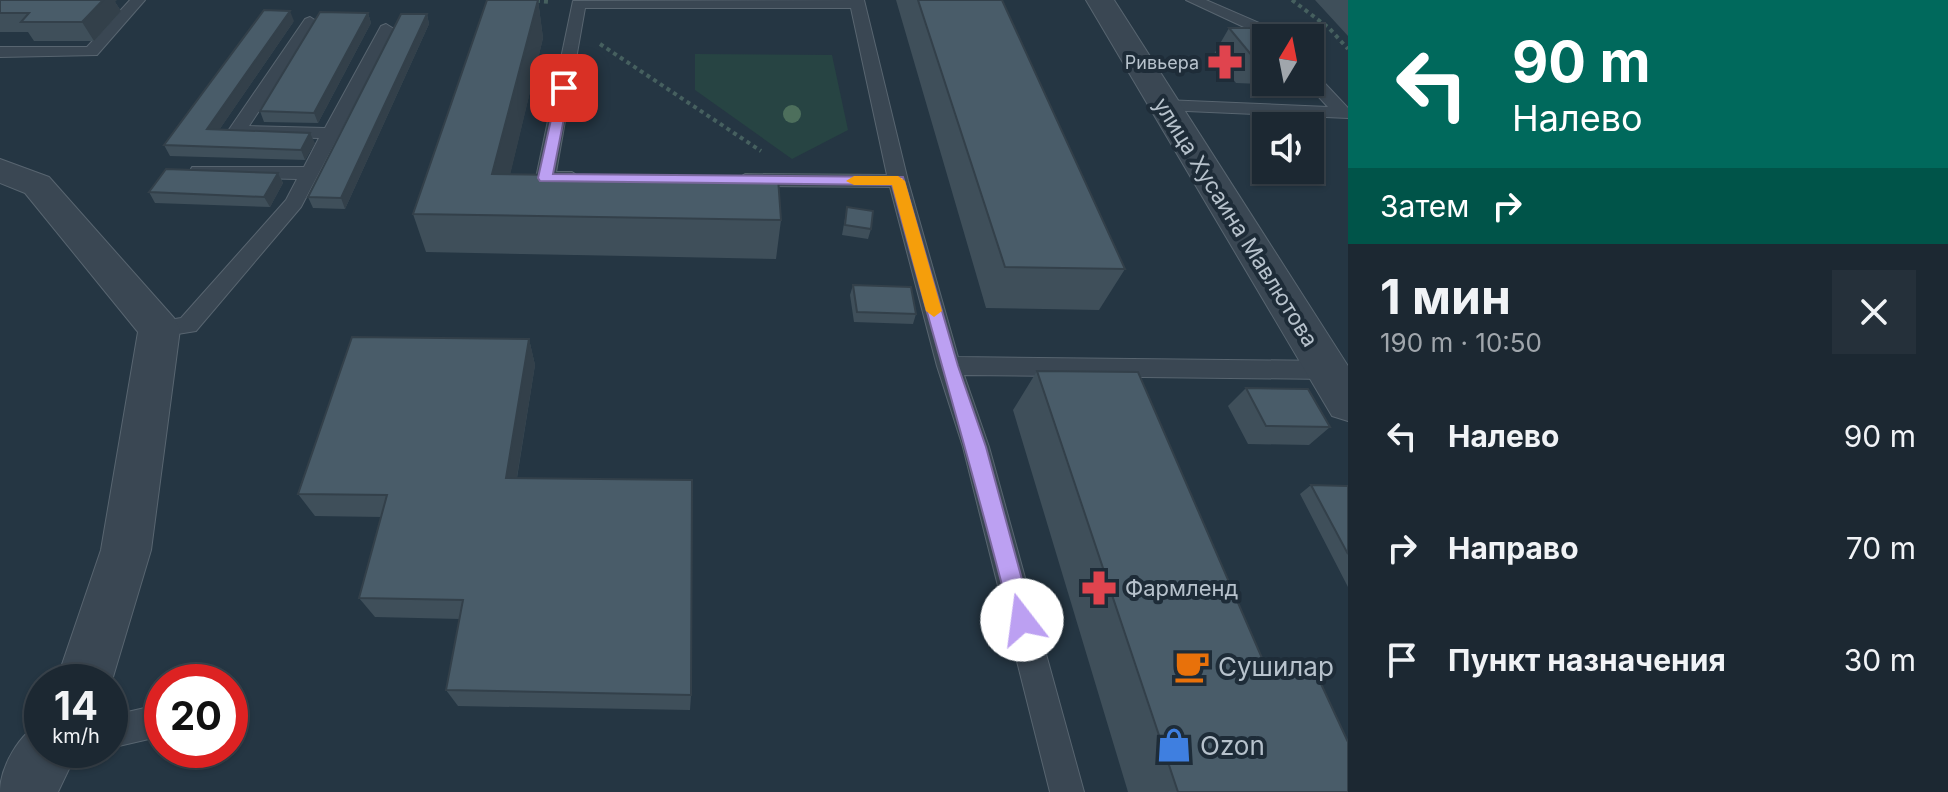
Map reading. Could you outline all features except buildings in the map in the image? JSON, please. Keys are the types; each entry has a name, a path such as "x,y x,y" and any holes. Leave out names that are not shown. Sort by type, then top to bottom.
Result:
{"street":[{"name":"улица Хусаина Мавлютова","path":"1100,0 1338,386"},
{"path":"0,170 37,185 159,329 126,550 90,664"},
{"path":"26,792 39,768"}],"lane":[{"path":"0,52 91,52 138,0"},
{"path":"1193,0 1252,26"},
{"path":"591,179 545,178 576,28 578,4 857,2 898,181 949,366 976,447 1067,792"},
{"path":"310,22 237,131 331,133"},
{"path":"159,329 188,325 294,203 386,29"},
{"path":"1324,92 1346,113"},
{"path":"1164,105 1346,113"},
{"path":"199,171 310,173"},
{"path":"729,180 898,181"},
{"path":"949,366 1338,386"}],"path":[{"path":"1292,0 1329,28 1348,49"},
{"path":"576,28 805,181"}],"green space":[{"path":"695,54 832,55 848,130 792,159 695,90"}],"slow traffic":[{"path":"854,181 898,181 934,311"}],"place":[{"name":"Ривьера","path":"1225,62"},
{"name":"Фармленд","path":"1099,588"},
{"name":"Сушилар","path":"1192,666"},
{"name":"Ozon","path":"1174,745"}],"route":[{"path":"564,88 545,178 898,181 949,366 976,447 1022,620"}]}
